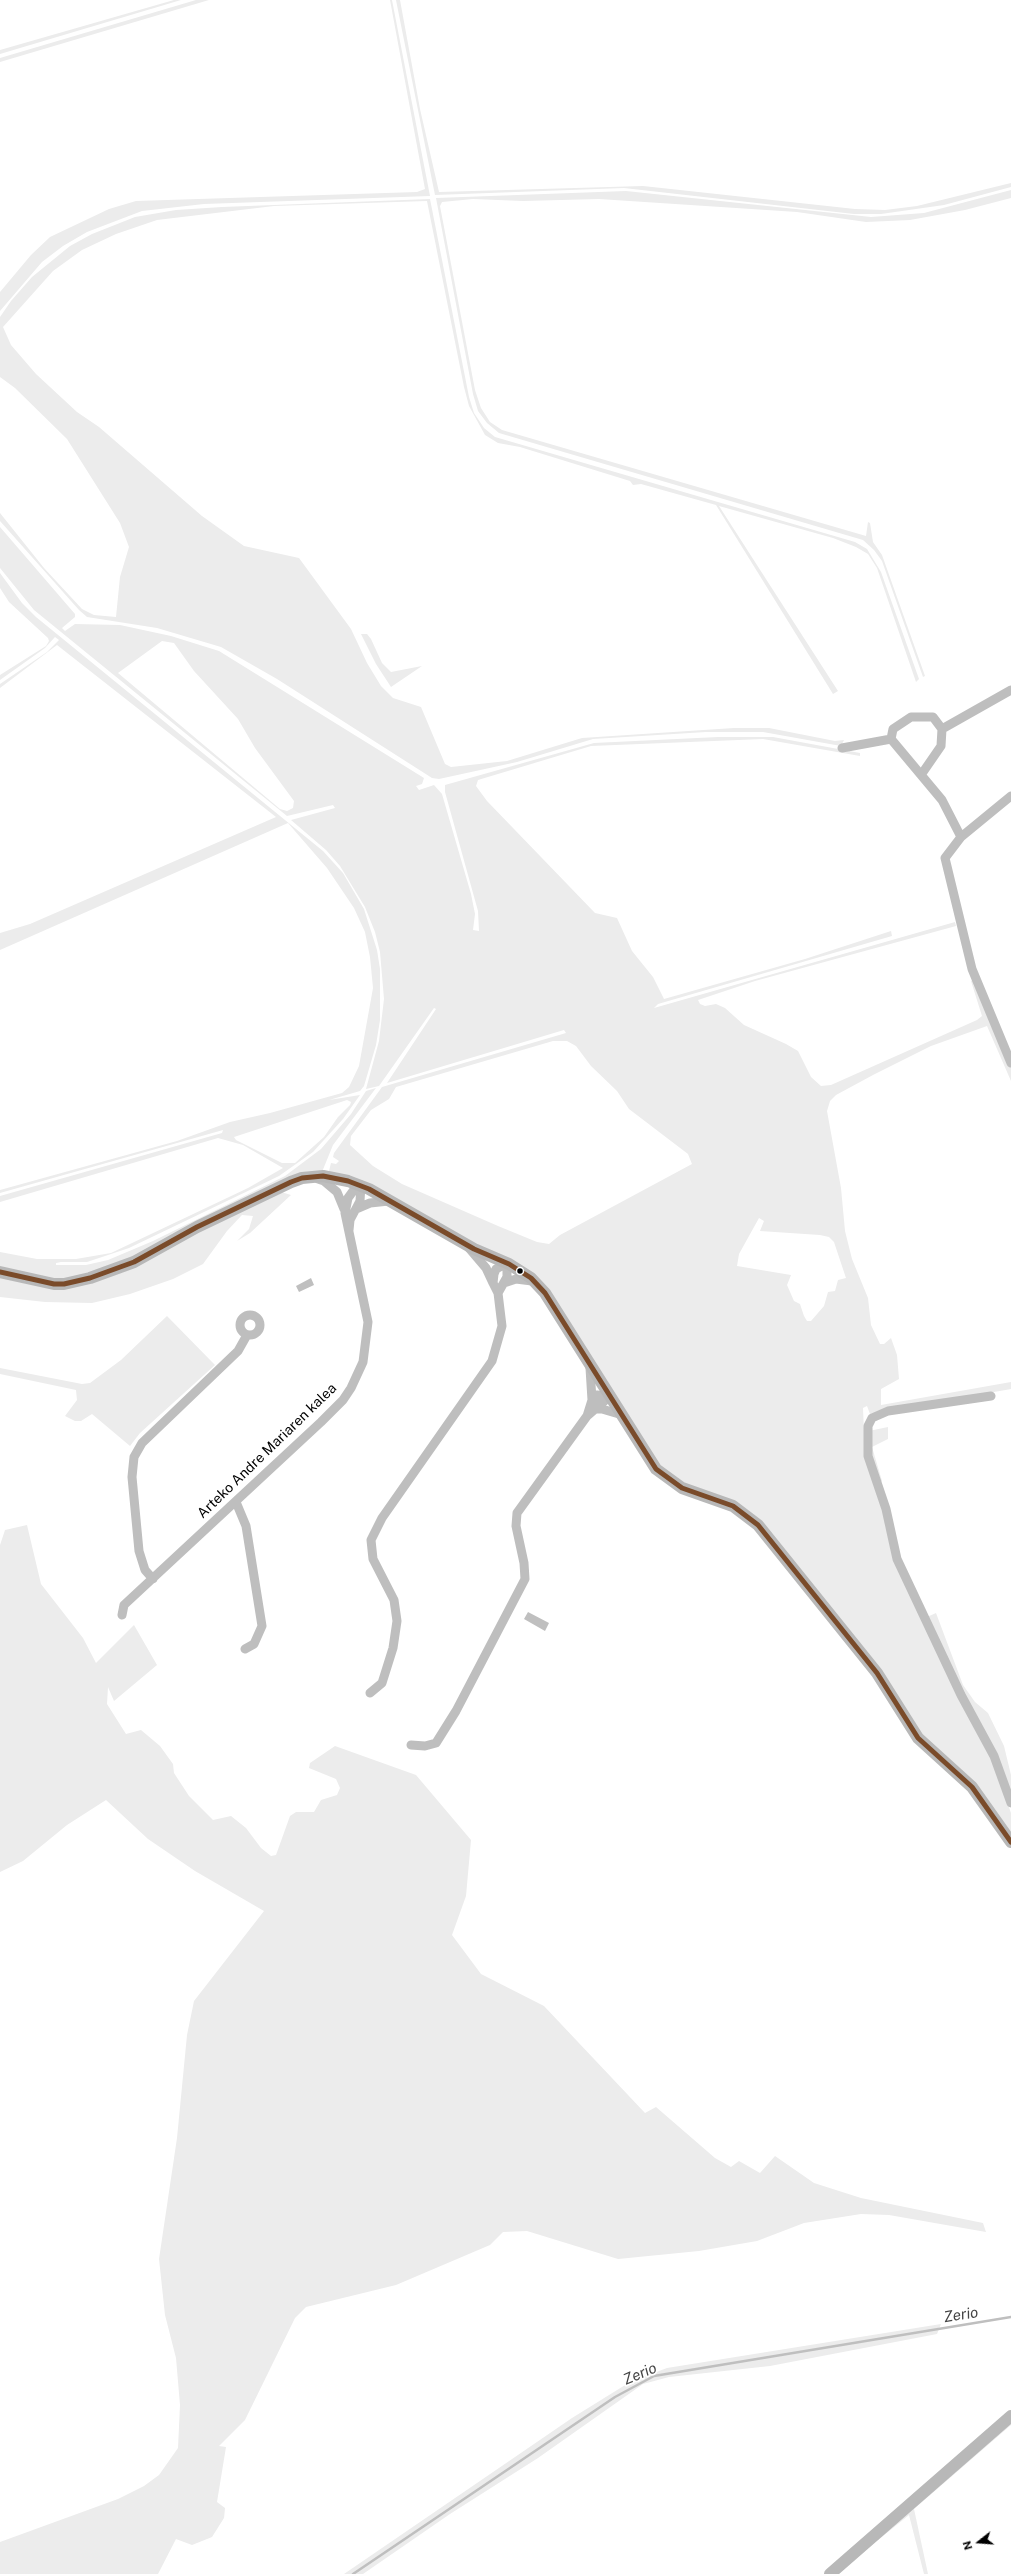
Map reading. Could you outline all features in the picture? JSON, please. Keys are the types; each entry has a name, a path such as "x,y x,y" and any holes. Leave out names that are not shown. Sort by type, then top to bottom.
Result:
{"street":[{"path":"942,729 1011,690"},
{"path":"891,739 893,729 911,717 933,717 942,729 941,746 921,775"},
{"path":"842,748 891,739"},
{"path":"891,739 942,800 961,837"},
{"path":"1011,796 961,837 945,858 960,927 972,969 1011,1062"},
{"path":"0,1272 54,1284 64,1284 90,1278 134,1262 204,1223 290,1182 310,1177 336,1178 361,1185 393,1201 466,1245 507,1263 534,1281 544,1294 648,1460 664,1476 682,1488 733,1506 758,1525 877,1673 918,1738 972,1787 1011,1842"},
{"name":"Arteko Andre Mariaren kalea","path":"122,1615 124,1605 236,1502 343,1400 358,1375 366,1348 368,1322 350,1230 342,1200 338,1192 324,1181 310,1177"},
{"path":"345,1213 348,1198 356,1187 361,1185"},
{"name":"Arteko Andre Mariaren kalea","path":"350,1230 350,1220 362,1193 361,1185"},
{"path":"356,1209 363,1205 381,1200 393,1201"},
{"path":"370,1693 382,1683 393,1648 397,1621 394,1600 373,1559 372,1540 382,1518 492,1361 502,1326 498,1293 486,1268 466,1245"},
{"path":"493,1283 496,1269 507,1263"},
{"path":"498,1293 504,1283 507,1263"},
{"path":"504,1283 516,1279 534,1281"},
{"path":"153,1579 145,1570 139,1551 132,1477 134,1457 142,1443 238,1351 247,1335"},
{"path":"587,1416 592,1400 590,1368"},
{"path":"592,1400 596,1395 609,1397"},
{"path":"991,1396 888,1411 872,1418 868,1426 868,1456 886,1509 896,1559 961,1695 994,1756 1011,1803"},
{"path":"411,1745 425,1746 436,1743 456,1711 513,1605 525,1579 524,1563 516,1526 517,1513 587,1416 609,1397"},
{"path":"595,1409 602,1409 619,1414"},
{"path":"236,1502 246,1526 262,1626 254,1644 245,1649"},
{"path":"830,2574 1011,2416"}],"shaded area":[{"path":"174,0 181,0 0,54 0,50"},
{"path":"196,0 209,0 0,62 0,58"},
{"path":"390,0 392,0 430,196 204,204 142,211 87,232 63,246 42,262 0,311 0,292 31,255 50,237 109,209 136,201 417,192 425,189"},
{"path":"396,0 400,0 420,109 439,192 643,186 855,209 885,210 917,206 1011,183 1011,187 944,205 881,214 854,214 624,188 435,195"},
{"path":"1011,190 1011,198 965,210 910,220 866,222 797,212 599,199 523,201 473,199 442,202 440,206 475,390 481,408 490,422 502,430 866,536 868,522 870,523 873,542 882,555 925,676 923,677 882,561 874,550 863,540 499,433 487,423 478,411 473,394 436,198 626,191 871,217 924,213"},
{"path":"430,199 469,397 474,413 484,428 495,437 855,542 867,549 881,572 919,679 916,682 877,568 868,554 856,547 833,538 719,506 838,691 833,694 716,505 641,484 633,485 630,481 520,447 498,443 485,435 469,406 464,387 427,201 274,206 157,220 116,234 82,250 53,271 3,327 11,345 36,374 77,412 99,427 202,516 244,546 299,558 351,629 367,663 381,686 393,698 421,707 445,764 451,767 507,761 582,738 734,728 769,728 835,741 844,740 841,746 763,732 706,732 593,739 517,762 439,779 432,778 277,679 221,647 157,628 87,617 79,610 0,521 0,513 44,568 82,609 94,615 116,617 120,577 129,547 120,523 67,439 15,388 0,377 0,317 11,301 32,277 70,246 92,234 135,217 176,210 222,207"},
{"path":"0,527 75,614 75,617 62,628 65,631 75,624 120,625 171,636 219,651 424,778 422,784 416,786 419,790 434,785 442,794 471,894 475,914 473,930 479,931 478,911 445,792 445,785 594,743 718,737 773,737 860,753 860,756 763,739 591,746 478,780 476,786 487,801 595,913 617,918 632,951 653,977 664,999 805,959 891,931 892,936 658,1004 654,1008 955,922 956,926 755,981 698,1000 700,1004 705,1006 716,1004 725,1008 744,1025 798,1051 811,1077 821,1086 831,1085 977,1020 982,1016 971,981 974,979 1011,1068 1011,1081 987,1026 931,1046 873,1075 836,1095 830,1101 827,1111 841,1188 845,1231 852,1259 868,1298 871,1325 880,1344 884,1344 891,1338 897,1355 899,1379 881,1389 881,1405 1011,1382 1011,1389 870,1414 867,1406 863,1408 864,1432 888,1427 888,1439 872,1447 882,1481 875,1487 881,1501 886,1528 994,1764 1011,1813 1011,1834 931,1748 763,1525 687,1485 655,1463 540,1283 329,1171 331,1163 336,1164 339,1161 333,1157 334,1153 382,1087 566,1033 564,1030 387,1083 436,1009 434,1008 379,1086 366,1089 379,1041 384,999 380,952 375,932 365,907 340,866 326,850 291,820 335,808 333,805 287,816 34,610 0,568","holes":["162,641 174,643 194,671 238,719 255,748 294,801 293,808 287,811 280,809 118,673","553,1041 567,1041 576,1046 591,1066 617,1091 629,1109 688,1154 692,1164 560,1235 549,1244 537,1242 402,1184 373,1166 350,1145 351,1136 371,1110 389,1099 396,1087","759,1218 764,1221 760,1231 820,1235 829,1237 834,1242 846,1278 838,1280 835,1291 828,1292 824,1306 811,1321 807,1321 800,1304 794,1301 787,1285 791,1275 737,1266 739,1254"]},
{"path":"0,573 22,603 36,617 323,851 343,873 364,909 377,950 380,969 380,1020 376,1045 364,1086 360,1091 329,1100 360,1095 343,1119 313,1152 279,1176 129,1248 87,1262 61,1262 56,1263 56,1265 86,1265 108,1260 153,1241 285,1176 321,1149 351,1114 366,1091 376,1088 333,1145 322,1172 141,1254 66,1281 0,1269 0,1252 37,1259 76,1259 111,1253 248,1188 283,1168 243,1145 218,1138 0,1202 0,1196 222,1133 223,1130 0,1193 0,1190 177,1141 230,1122 270,1113 342,1093 349,1087 359,1066 373,988 370,957 365,932 354,908 327,868 288,823 0,950 0,933 30,924 276,817 57,645 0,688 0,684 47,652 59,640 55,637 45,648 0,680 0,675 46,646 49,641 48,638 9,602 0,588","holes":["347,1100 351,1102 324,1137 295,1163 282,1163 236,1140 234,1137"]},
{"path":"361,634 367,634 371,639 382,663 391,672 422,666 391,687 376,664"},
{"path":"281,1192 291,1195 250,1233 237,1241 249,1229 253,1216 242,1215 227,1231 203,1264 173,1279 130,1294 92,1303 45,1302 0,1297 0,1276 46,1287 175,1243"},
{"path":"311,1278 314,1285 299,1292 296,1286"},
{"path":"167,1316 215,1365 140,1433 130,1446 92,1414 81,1421 75,1421 65,1416 77,1400 76,1390 0,1374 0,1368 82,1384 90,1383 121,1360"},
{"path":"27,1525 41,1584 83,1638 96,1663 134,1625 157,1665 114,1701 108,1687 107,1704 126,1734 141,1730 160,1746 173,1764 174,1773 189,1796 213,1820 231,1816 246,1828 261,1848 271,1856 276,1855 290,1816 296,1812 314,1812 321,1800 337,1795 340,1788 336,1779 309,1768 310,1763 335,1746 416,1775 471,1840 466,1896 452,1935 481,1974 544,2006 645,2113 656,2107 715,2158 731,2167 739,2161 760,2173 775,2156 814,2183 861,2198 983,2223 986,2232 889,2215 861,2214 804,2223 757,2241 699,2251 618,2259 527,2231 503,2232 490,2245 396,2285 306,2307 295,2318 245,2420 219,2446 226,2447 217,2502 225,2508 224,2518 212,2537 192,2545 176,2539 158,2574 0,2574 0,2542 118,2499 144,2486 159,2475 178,2448 180,2405 176,2358 165,2315 159,2259 177,2138 187,2035 194,2001 264,1911 195,1871 148,1839 106,1800 67,1825 23,1861 0,1872 0,1545 5,1530"},
{"path":"528,1612 549,1623 545,1631 524,1619"},
{"path":"936,1613 963,1685 975,1702 988,1713 1004,1746 1011,1775 1011,1792 927,1617"},
{"path":"941,2324 937,2334 770,2366 669,2377 643,2384 538,2458 450,2514 363,2574 344,2574 572,2418 630,2382 667,2368"},
{"path":"1011,2422 1011,2425 914,2509 928,2574 924,2574 909,2515 862,2553"}],"waterway":[{"name":"Zerio","path":"353,2574 615,2397 654,2376 1011,2317"}],"transit line":[{"path":"0,1272 54,1284 64,1284 90,1278 134,1262 197,1227 291,1182 302,1178 323,1176 348,1181 369,1189 474,1249 509,1264 531,1278 545,1293 656,1469 682,1488 733,1506 758,1525 877,1673 918,1738 972,1787 1011,1842"}]}
